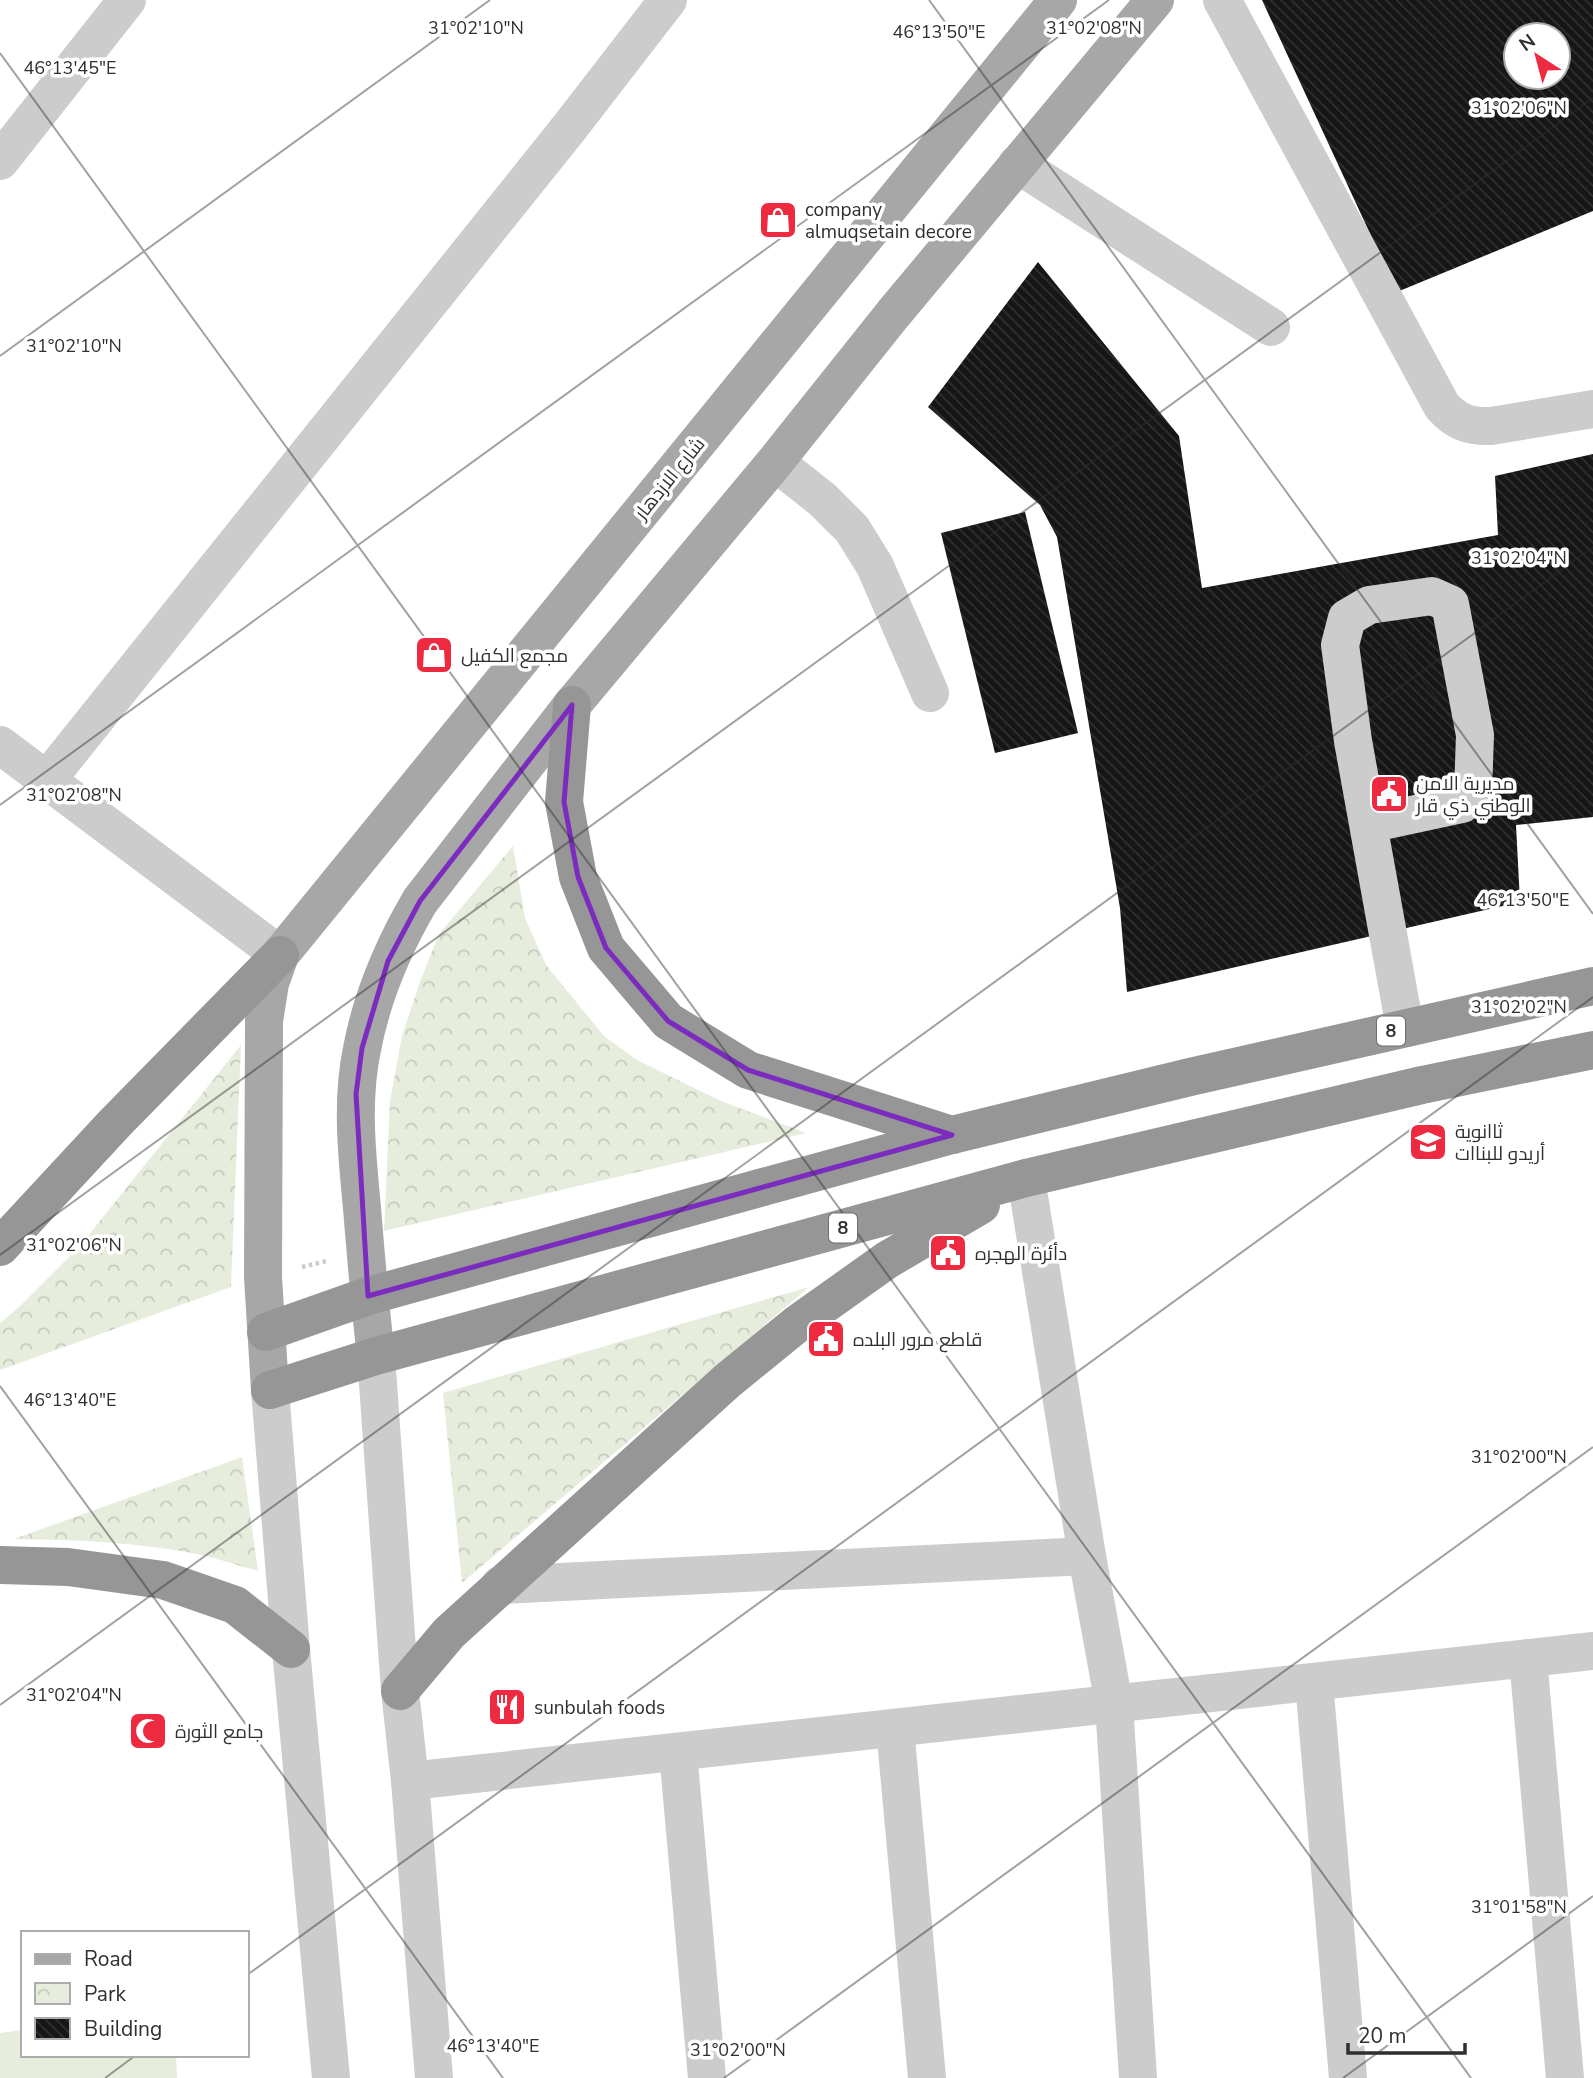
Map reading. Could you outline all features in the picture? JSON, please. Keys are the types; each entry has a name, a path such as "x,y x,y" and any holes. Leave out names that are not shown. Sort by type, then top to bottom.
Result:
{"highway":[{"path":"572,705 564,803 578,877 606,948 668,1021 748,1070 952,1135"},
{"path":"0,1247 115,1123 280,955"},
{"name":"8","path":"266,1332 368,1296 952,1135 1190,1077 1593,986"},
{"name":"8","path":"271,1390 376,1356 1026,1178 1422,1085 1593,1051"},
{"path":"400,1691 449,1633 727,1381 797,1324 887,1260 1026,1178"},
{"path":"0,1565 68,1567 163,1580 235,1605 291,1649"}],"main road":[{"name":"شارع الازدهار","path":"280,955 1059,0"},
{"path":"376,1356 368,1296 356,1140 356,1094 362,1048 388,961 402,932 420,901 572,705 775,461 892,314 1154,0"},
{"path":"271,1390 263,1277 264,1021 270,983 280,955"}],"street":[{"path":"0,161 127,0"},
{"path":"46,781 569,128 668,0"},
{"path":"1222,0 1442,406 1451,416 1464,423 1491,426 1593,409"},
{"path":"1017,164 1271,327"},
{"path":"775,461 823,500 852,529 875,566 930,694"},
{"path":"1369,824 1462,804 1473,792 1475,735 1450,604 1432,596 1369,605 1347,618 1340,645 1353,741 1405,1028"},
{"path":"0,745 280,955"},
{"path":"1026,1178 1087,1556 1114,1704 1138,2078"},
{"path":"376,1356 400,1691 434,2078"},
{"path":"271,1390 291,1649 331,2078"},
{"path":"500,1585 1087,1556"},
{"path":"410,1781 1593,1651"},
{"path":"1528,1658 1565,2078"},
{"path":"1314,1682 1349,2078"},
{"path":"895,1728 928,2078"},
{"path":"678,1752 708,2078"}],"path":[{"path":"263,1277 365,1251"}],"highlighted area":[{"path":"572,705 564,802 578,877 606,948 668,1021 748,1070 952,1135 368,1296 356,1094 362,1048 388,961 420,901"}],"green space":[{"path":"513,846 525,918 546,965 604,1036 637,1060 721,1101 806,1133 384,1231 390,1101 402,1036 421,979 439,934"},
{"path":"241,1045 231,1287 0,1370 0,1323 79,1247"},
{"path":"809,1287 462,1583 443,1393"},
{"path":"242,1457 258,1571 208,1557 155,1547 14,1539"},
{"path":"21,2030 21,2057 176,2057 177,2078 0,2078 0,2033"}],"building":[{"path":"1262,0 1593,0 1593,211 1397,292"},
{"path":"1038,262 1179,436 1202,588 1498,535 1495,476 1593,454 1593,817 1516,825 1520,902 1127,992 1120,908 1057,537 1040,505 928,407"},
{"path":"1025,512 1078,733 995,753 941,533"}],"place":[{"name":"company almuqsetain decore","path":"778,220"},
{"name":"مجمع الكفيل","path":"434,655"},
{"name":"مديرية الامن الوطني ذي قار","path":"1389,794"},
{"name":"ثاانوية أريدو للبناات","path":"1428,1142"},
{"name":"دأئرة الهجره","path":"948,1253"},
{"name":"قاطع مرور البلده","path":"826,1339"},
{"name":"sunbulah foods","path":"507,1707"},
{"name":"جامع الثورة","path":"148,1731"}]}
